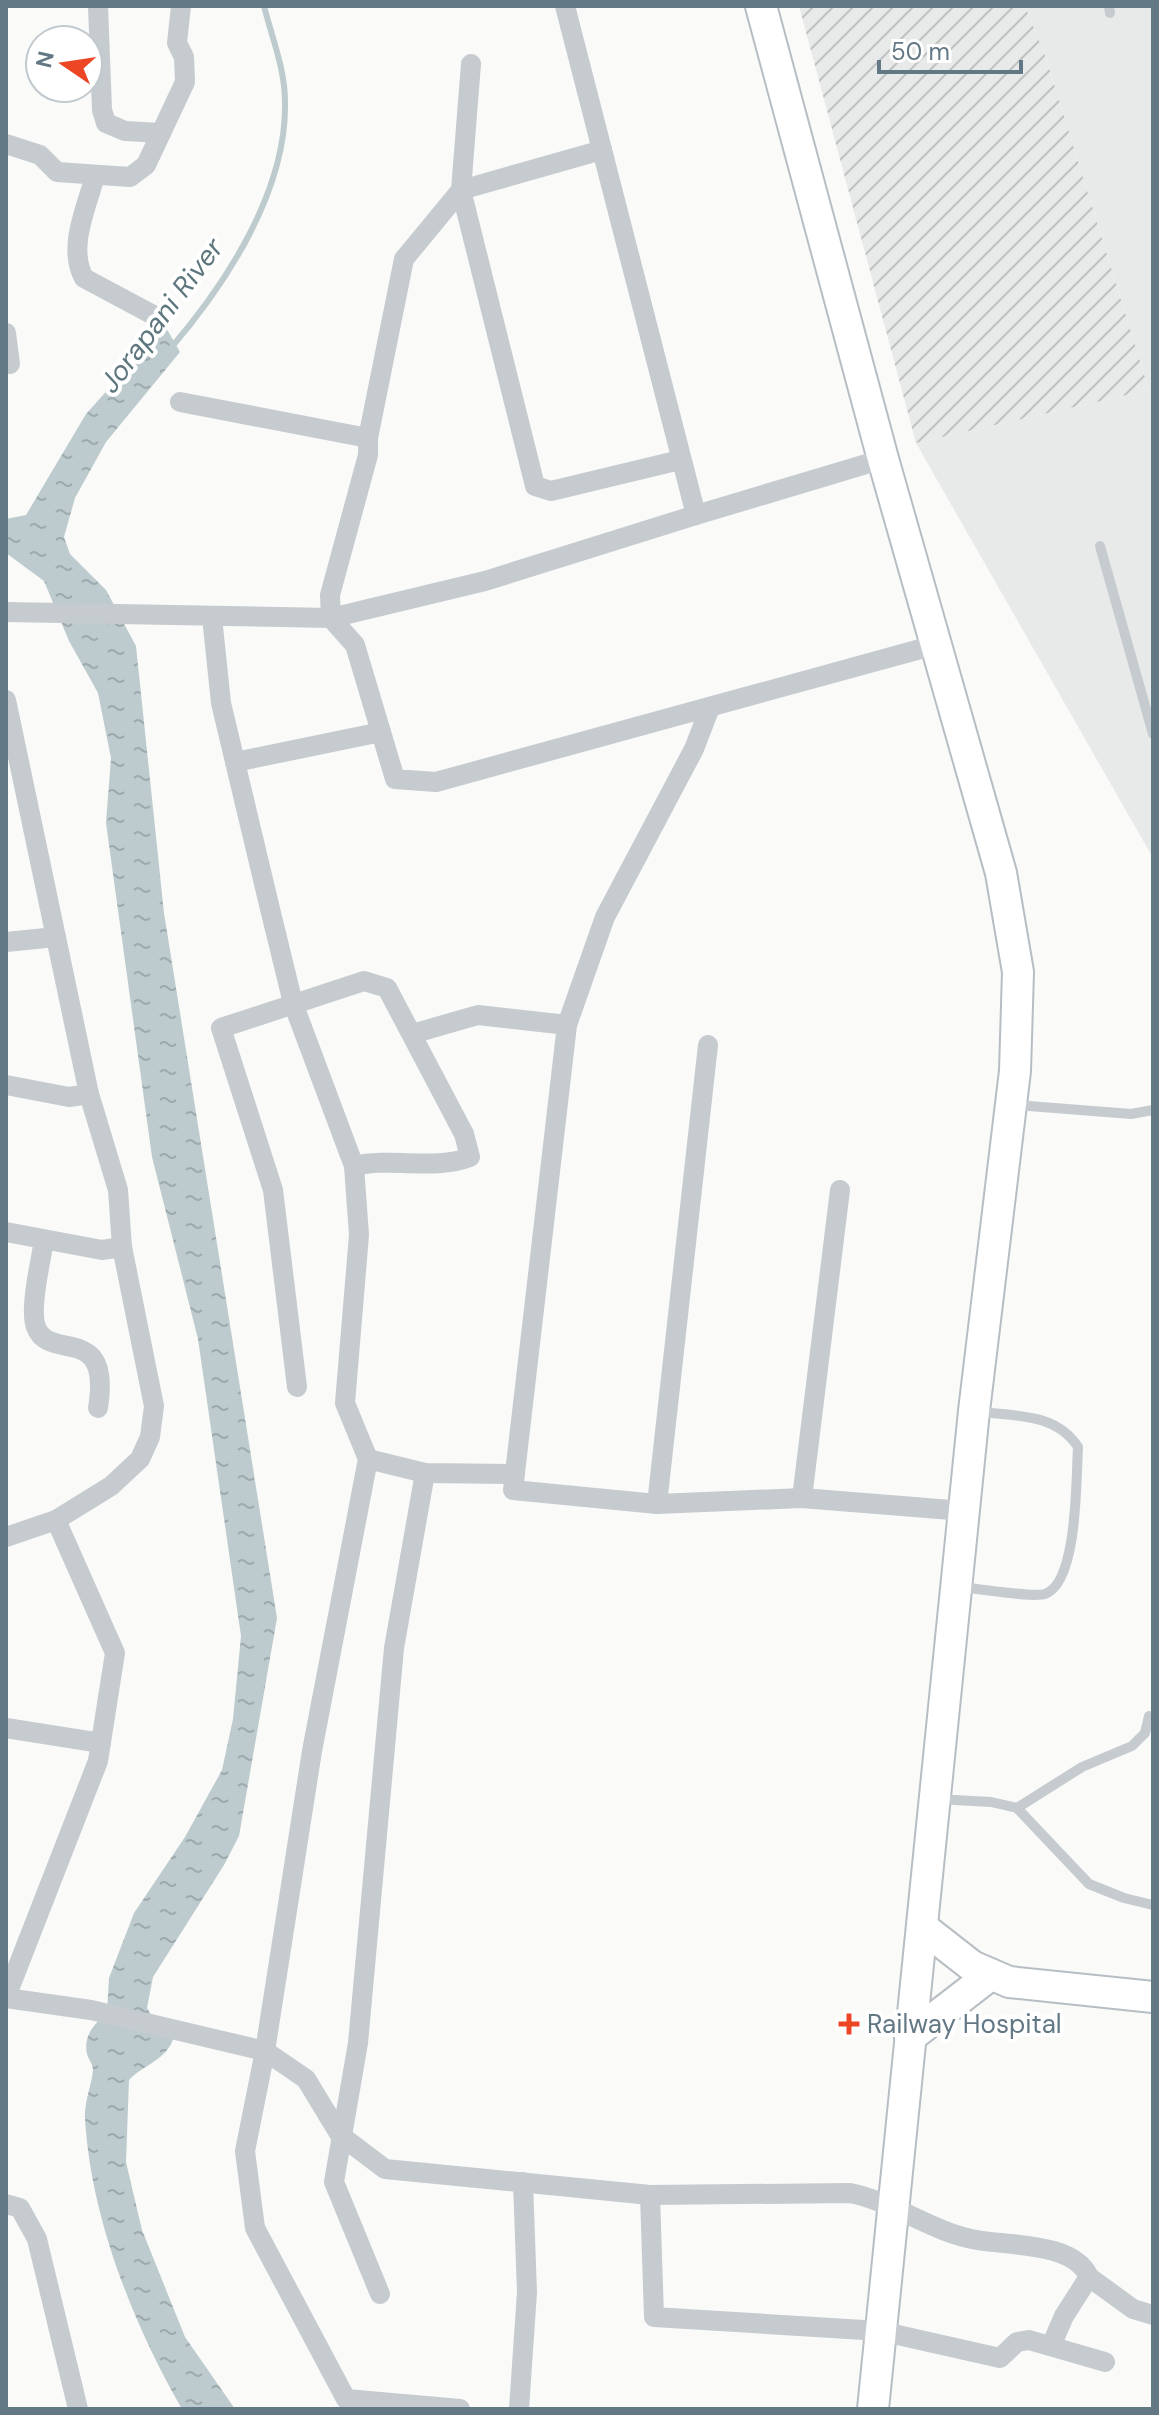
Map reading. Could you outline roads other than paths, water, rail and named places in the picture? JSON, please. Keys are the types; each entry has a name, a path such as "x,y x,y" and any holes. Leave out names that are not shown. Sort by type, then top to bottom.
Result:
{"main road":[{"path":"761,6 883,459 1001,873 1014,939 1019,1005 974,1411 873,2409"},
{"path":"922,1927 989,1976 1009,1982 1153,1997"},
{"path":"910,2037 989,1976"}],"street":[{"path":"98,6 102,110 106,123 125,131 161,133"},
{"path":"6,144 40,155 57,172 130,177 138,173 146,165 185,82 184,57 177,43 181,6"},
{"path":"565,6 696,515"},
{"path":"471,64 461,190 535,486 551,491 680,460"},
{"path":"602,150 461,190 404,259 368,438 368,455 330,595 331,618 355,645 395,779 436,782 709,710 935,645"},
{"path":"95,176 79,239 79,269 84,278 157,317"},
{"path":"6,333 10,364"},
{"path":"180,402 368,438"},
{"path":"6,612 331,618 485,581 883,459"},
{"path":"212,617 221,703 293,1003 354,1166 359,1235 345,1403 368,1459 312,1751 265,2051 245,2151 255,2228 303,2324 346,2399 460,2409"},
{"path":"709,710 694,749 605,917 567,1025 513,1490 657,1504 802,1498 964,1511"},
{"path":"6,1537 56,1520 111,1486 140,1459 150,1437 154,1406 122,1247 118,1190 89,1094 7,712"},
{"path":"235,762 381,732"},
{"path":"6,942 56,937"},
{"path":"297,1387 273,1190 221,1028 364,981 387,988 464,1134 470,1157 454,1163 373,1161 354,1166"},
{"path":"412,1034 478,1015 567,1025"},
{"path":"657,1504 708,1045"},
{"path":"6,1085 69,1097 89,1094"},
{"path":"802,1498 840,1190"},
{"path":"6,1232 102,1250 122,1247"},
{"path":"44,1240 35,1312 36,1329 43,1336 94,1358 101,1369 98,1408"},
{"path":"368,1459 425,1473 515,1474"},
{"path":"380,2294 334,2182 358,2043 394,1648 425,1473"},
{"path":"56,1520 115,1653 98,1761 6,1998 91,2010 265,2051 306,2079 340,2135 385,2169 650,2195 850,2193 871,2197 960,2237 1062,2254 1085,2267 1089,2277 1121,2302 1153,2315"},
{"path":"6,1728 101,1743"},
{"path":"519,2409 527,2292 523,2182"},
{"path":"650,2195 654,2317 880,2331 1000,2358 1017,2342 1029,2340 1105,2362"},
{"path":"6,2204 20,2208 37,2239 78,2409"},
{"path":"1051,2346 1064,2316 1089,2277"}],"lane":[{"path":"1100,546 1153,734"},
{"path":"1010,1104 1131,1114 1153,1110"},
{"path":"956,1586 1044,1594 1059,1586 1068,1563 1078,1447 1068,1432 1050,1421 974,1411"},
{"path":"1017,1808 1082,1767 1132,1746 1145,1733 1149,1716"},
{"path":"935,1799 991,1802 1017,1808 1072,1870 1089,1884 1153,1905"}],"water":[{"path":"165,326 180,352 106,442 75,498 64,537 70,554 106,590 136,646 164,913 277,1618 239,1836 153,1977 147,2008 155,2021 174,2036 171,2044 167,2051 129,2080 126,2162 142,2230 185,2337 235,2409 182,2409 147,2342 117,2269 105,2232 89,2156 85,2113 93,2071 86,2048 88,2036 107,2013 109,1978 134,1913 185,1837 222,1770 233,1719 241,1636 198,1339 152,1157 106,823 111,758 98,693 69,641 44,581 6,553 6,519 26,515 86,414"}],"waterway":[{"name":"Jorapani River","path":"170,349 232,266 264,202 276,169 283,136 285,102 280,66 264,6"}],"place":[{"name":"Railway Hospital","path":"849,2024"}]}
